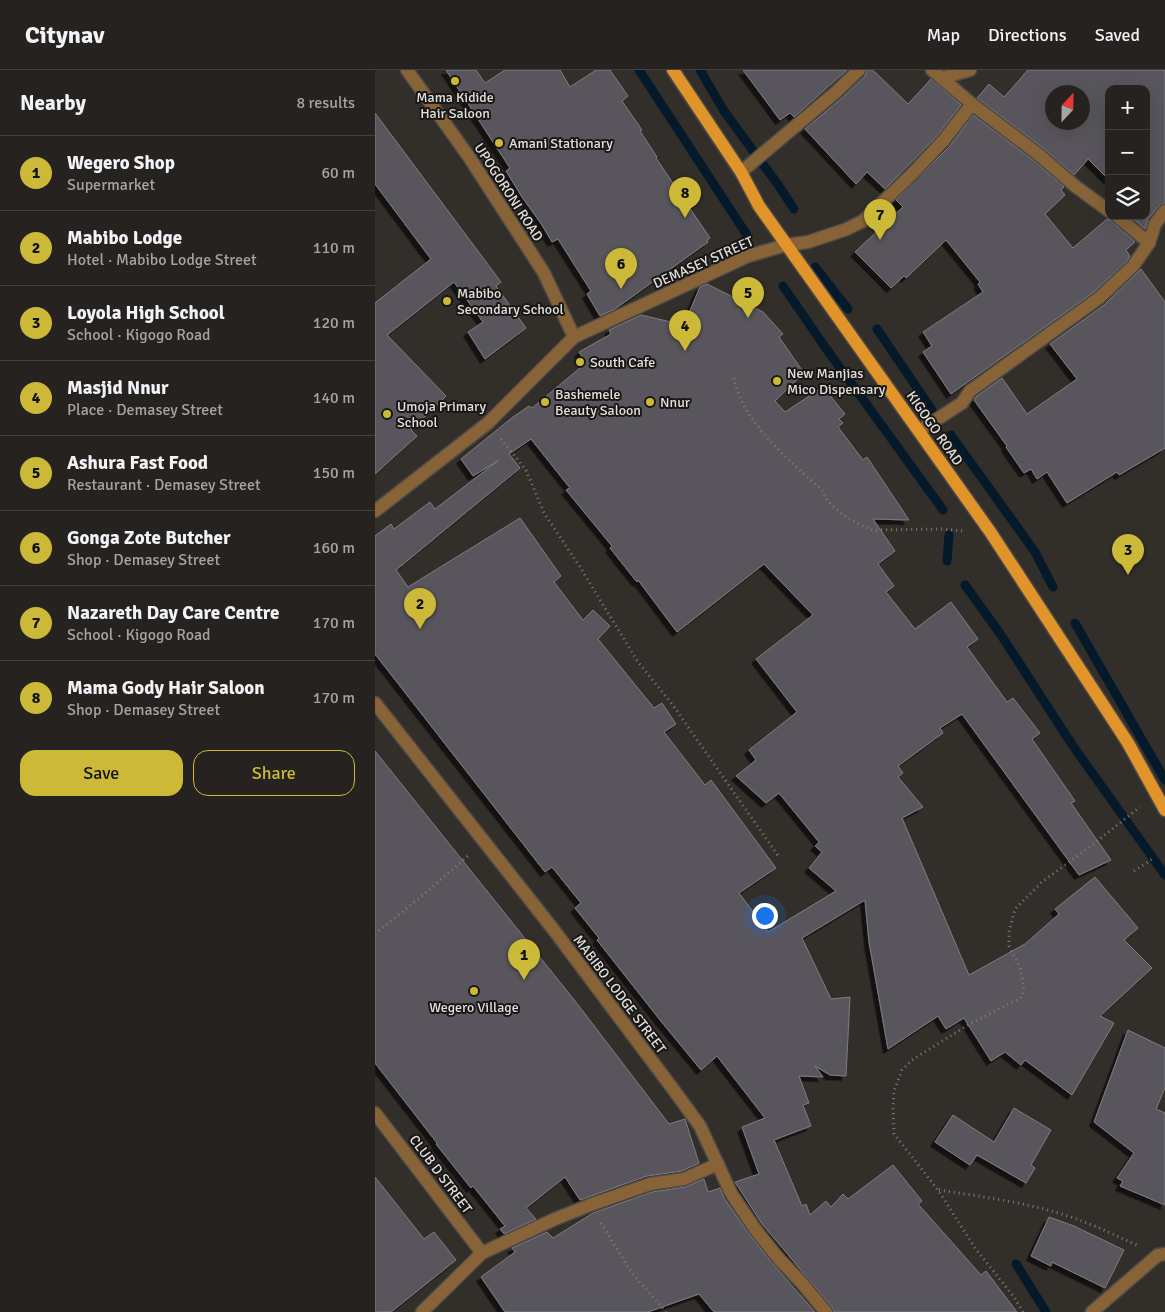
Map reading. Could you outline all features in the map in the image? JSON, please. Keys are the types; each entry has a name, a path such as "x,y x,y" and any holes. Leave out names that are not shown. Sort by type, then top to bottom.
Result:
{"main road":[{"name":"KIGOGO ROAD","path":"673,70 741,172 759,206 991,532 1128,743 1165,810"}],"street":[{"name":"UPOGORONI ROAD","path":"407,70 469,157 544,273 574,337"},
{"path":"741,172 859,70"},
{"path":"932,70 972,104 1039,154 1075,186 1105,208"},
{"path":"942,78 971,70"},
{"name":"DEMASEY STREET","path":"375,511 488,423 574,337 748,256 786,245 807,242 847,229 863,221 943,141 972,104"},
{"path":"919,431 961,402 971,391 1099,298 1133,266 1149,243 1155,224 1165,211"},
{"path":"1122,220 1149,243"},
{"name":"MABIBO LODGE STREET","path":"375,703 553,929 694,1119 731,1193 755,1229 826,1312"},
{"name":"CLUB D STREET","path":"375,1113 482,1253"},
{"path":"422,1312 482,1253 590,1205 650,1184 684,1178 718,1164"},
{"path":"1092,1312 1161,1255"}],"path":[{"path":"734,378 737,392 763,432 846,518 871,530 941,529 991,532"},
{"path":"488,423 526,470 544,512 581,567 638,662 672,704 779,857"},
{"path":"1023,1312 1014,1297 975,1248 938,1190 895,1134 894,1091 902,1070 912,1060 931,1047 1022,997 1024,987 1020,968 1009,946 1009,932 1015,909 1042,882 1156,794"},
{"path":"375,934 423,896 484,841"},
{"path":"1134,871 1154,858"},
{"path":"938,1190 1005,1201 1079,1220 1161,1255"},
{"path":"590,1205 632,1273 666,1312"}],"building":[{"path":"446,70 476,70 485,83 505,70 560,70 570,87 596,70 610,70 628,96 622,101 642,130 640,131 656,158 710,238 707,240 708,242 615,309 600,316 587,294 591,291 558,239 552,242 522,197 506,171 510,168"},
{"path":"743,70 847,70 794,117 790,113 780,120"},
{"path":"867,70 872,70 877,74 908,104 931,79 961,105 937,136 885,189 867,172 856,184 805,129 842,98 865,76"},
{"path":"1028,70 1165,70 1165,203 1159,206 1150,217 1150,85 1105,85 1105,176 1088,159 1074,175 1043,148 977,98 989,84 1004,97"},
{"path":"375,113 501,282 496,286 526,328 485,359 468,332 483,322 454,282 387,335 446,396 411,430 417,436 375,474 375,303 431,259 375,184"},
{"path":"973,115 1033,160 1064,187 1061,190 1065,195 1045,214 1073,248 1106,220 1110,220 1135,242 1126,250 1130,256 1127,261 1094,292 951,394 923,352 932,346 923,332 983,292 978,284 980,282 946,240 906,278 904,276 891,288 855,252 903,207 896,200 949,147"},
{"path":"1135,220 1148,220 1145,229"},
{"path":"1141,269 1165,302 1165,448 1119,475 1117,472 1067,503 1047,472 1037,479 1031,469 1024,473 974,400 1002,378 1027,414 1077,379 1050,344 1104,305"},
{"path":"707,284 763,312 783,334 779,337 804,373 775,401 785,412 823,387 845,414 839,419 843,423 838,427 863,460 867,457 909,520 873,519 895,551 878,564 894,586 886,592 915,629 951,602 978,639 967,647 1007,702 1013,698 1040,733 1032,739 1075,801 1071,803 1111,860 1079,875 962,714 940,728 943,733 898,766 903,773 898,777 923,807 902,818 969,975 1025,944 1059,914 1055,909 1095,877 1138,928 1124,940 1152,968 1100,1016 1114,1023 1072,1095 1025,1060 1021,1065 1005,1052 991,1061 964,1018 946,1029 938,1016 888,1049 869,942 865,900 802,938 831,999 850,997 846,1076 830,1075 815,1066 823,1077 799,1076 809,1103 803,1105 811,1126 774,1140 802,1206 806,1204 810,1215 826,1201 831,1207 843,1194 848,1199 893,1165 922,1201 918,1204 981,1275 986,1271 1017,1312 834,1312 832,1307 762,1224 735,1182 759,1174 742,1127 765,1118 717,1056 701,1070 597,940 599,938 575,908 581,903 552,867 545,872 375,654 375,536 391,524 394,529 430,502 435,509 499,460 473,476 461,459 513,417 529,406 532,408 586,363 579,352 611,334 609,330 641,315 684,325 700,287","holes":["531,439 570,488 566,490 612,546 610,548 637,582 638,580 677,632 764,564 813,615 756,659 797,712 749,750 756,760 736,776 766,803 779,793 819,842 815,846 822,852 809,868 836,891 768,932 739,893 776,868 711,780 705,785 664,732 676,724 662,703 654,708 598,639 610,626 593,610 583,620 554,582 561,576 520,518 408,587 396,570 520,468 509,454"]},
{"path":"375,751 579,1006 669,1124 685,1119 699,1163 682,1171 647,1176 580,1200 565,1177 526,1208 536,1219 504,1234 500,1229 505,1226 473,1186 471,1188 375,1063"},
{"path":"1128,1030 1165,1048 1165,1088 1156,1109 1165,1113 1165,1205 1120,1186 1123,1181 1117,1178 1134,1153 1094,1122"},
{"path":"1014,1108 1051,1130 1031,1165 1035,1168 1026,1183 977,1155 970,1165 935,1142 953,1115 994,1142"},
{"path":"375,1177 424,1239 434,1232 456,1260 391,1312 375,1312"},
{"path":"704,1179 708,1192 720,1188 724,1198 749,1234 815,1312 714,1312 699,1294 648,1312 505,1312 481,1277 515,1252 512,1248 547,1232 553,1238 593,1213 652,1192 685,1187"},
{"path":"1049,1217 1074,1226 1124,1250 1105,1288 1052,1262 1051,1266 1031,1256"}],"waterway":[{"path":"639,70 747,235"},
{"path":"700,70 724,111 794,209"},
{"path":"815,267 848,309"},
{"path":"783,286 943,510"},
{"path":"877,329 932,410"},
{"path":"951,435 1035,552 1053,587"},
{"path":"947,561 949,535"},
{"path":"965,585 1001,635 1073,746 1165,875"},
{"path":"1075,623 1165,780"},
{"path":"1016,1264 1046,1312"}],"place":[{"name":"Mama Kidide Hair Saloon","path":"455,81"},
{"name":"Amani Stationary","path":"499,143"},
{"name":"Mama Gody Hair Saloon","path":"685,218"},
{"name":"Nazareth Day Care Centre","path":"880,240"},
{"name":"Gonga Zote Butcher","path":"621,289"},
{"name":"Mabibo Secondary School","path":"447,301"},
{"name":"Ashura Fast Food","path":"748,318"},
{"name":"Masjid Nnur","path":"685,351"},
{"name":"South Cafe","path":"580,362"},
{"name":"New Manjias Mico Dispensary","path":"777,381"},
{"name":"Bashemele Beauty Saloon","path":"545,402"},
{"name":"Nnur","path":"650,402"},
{"name":"Umoja Primary School","path":"387,414"},
{"name":"Loyola High School","path":"1128,575"},
{"name":"Mabibo Lodge","path":"420,629"},
{"name":"Wegero Shop","path":"524,980"},
{"name":"Wegero Village","path":"474,991"}]}
